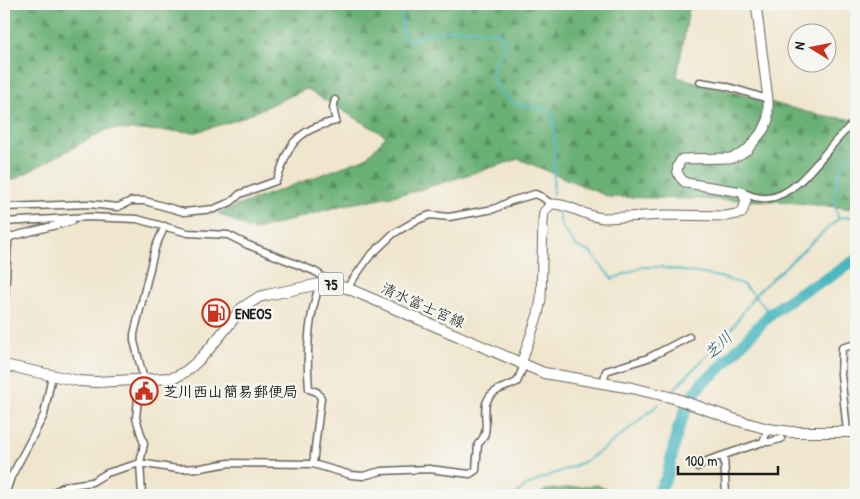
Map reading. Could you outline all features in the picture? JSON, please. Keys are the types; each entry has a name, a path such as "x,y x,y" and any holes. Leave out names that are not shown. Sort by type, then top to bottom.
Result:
{"main road":[{"name":"清水富士宮線","path":"4,365 52,376 96,382 181,376 188,371 242,308 259,297 320,284 336,285 544,372 674,398 768,429 791,432 852,432"}],"street":[{"path":"756,4 768,99 768,120 764,129 744,152 730,158 682,159 678,164 677,172 680,178 686,183 742,192 753,197 767,199 779,196 804,179 828,149 856,121"},
{"path":"700,82 725,86 768,99"},
{"path":"4,207 89,204 118,206 131,201 145,201 184,212 214,209 230,202 240,194 276,181 284,166 288,151 298,138 318,125 336,121 333,108 335,100"},
{"path":"347,288 369,257 394,234 415,221 430,215 449,217 494,209 511,201 535,194 551,204 560,204 595,218 666,215 726,216 742,213 746,201 742,192"},
{"path":"50,495 65,486 82,485 92,482 106,473 140,462 177,469 201,468 230,462 313,464 351,475 363,476 381,471 429,469 470,474 476,470 478,444 484,438 486,430 485,402 496,391 516,382 523,364 539,307 544,212 551,204"},
{"path":"4,222 88,217 137,219 188,233 228,235 248,245 314,271 336,285"},
{"path":"4,313 5,271 10,237 81,218"},
{"path":"142,495 140,462 144,444 136,418 142,380 134,334 155,248 165,226"},
{"path":"313,464 321,398 317,392 309,389 308,369 311,312 320,284"},
{"path":"604,383 606,371 648,358 690,337"},
{"path":"852,432 841,374 842,348 856,344"},
{"path":"5,495 12,477 44,415 52,376"},
{"path":"763,442 768,429"},
{"path":"697,467 709,460 763,442 781,439"},
{"path":"724,456 726,495"}],"green space":[{"path":"4,4 690,4 677,77 814,114 856,120 856,209 775,201 609,197 519,159 412,192 340,206 253,231 218,213 366,158 386,136 306,89 237,120 196,132 108,129 13,180 4,181"},
{"path":"597,485 620,495 539,495 545,490"}],"waterway":[{"path":"400,4 404,39 409,41 426,34 455,29 495,31 501,36 504,46 492,75 496,87 516,104 535,107 553,114 555,133 553,194"},
{"path":"838,217 835,200 837,181 844,164 856,152"},
{"path":"558,211 562,227 576,246 591,253 612,279 642,267 659,267 720,277 742,284 755,295 770,314"},
{"path":"673,390 728,334 755,295 763,287 839,218 856,216"},
{"name":"芝川","path":"657,495 667,476 678,429 691,397 703,382 715,373 770,314 801,292 825,280 856,260"},
{"path":"515,495 531,484 585,461 613,442 659,404"}],"place":[{"name":"ENEOS","path":"216,313"},
{"name":"芝川西山簡易郵便局","path":"144,391"}]}
